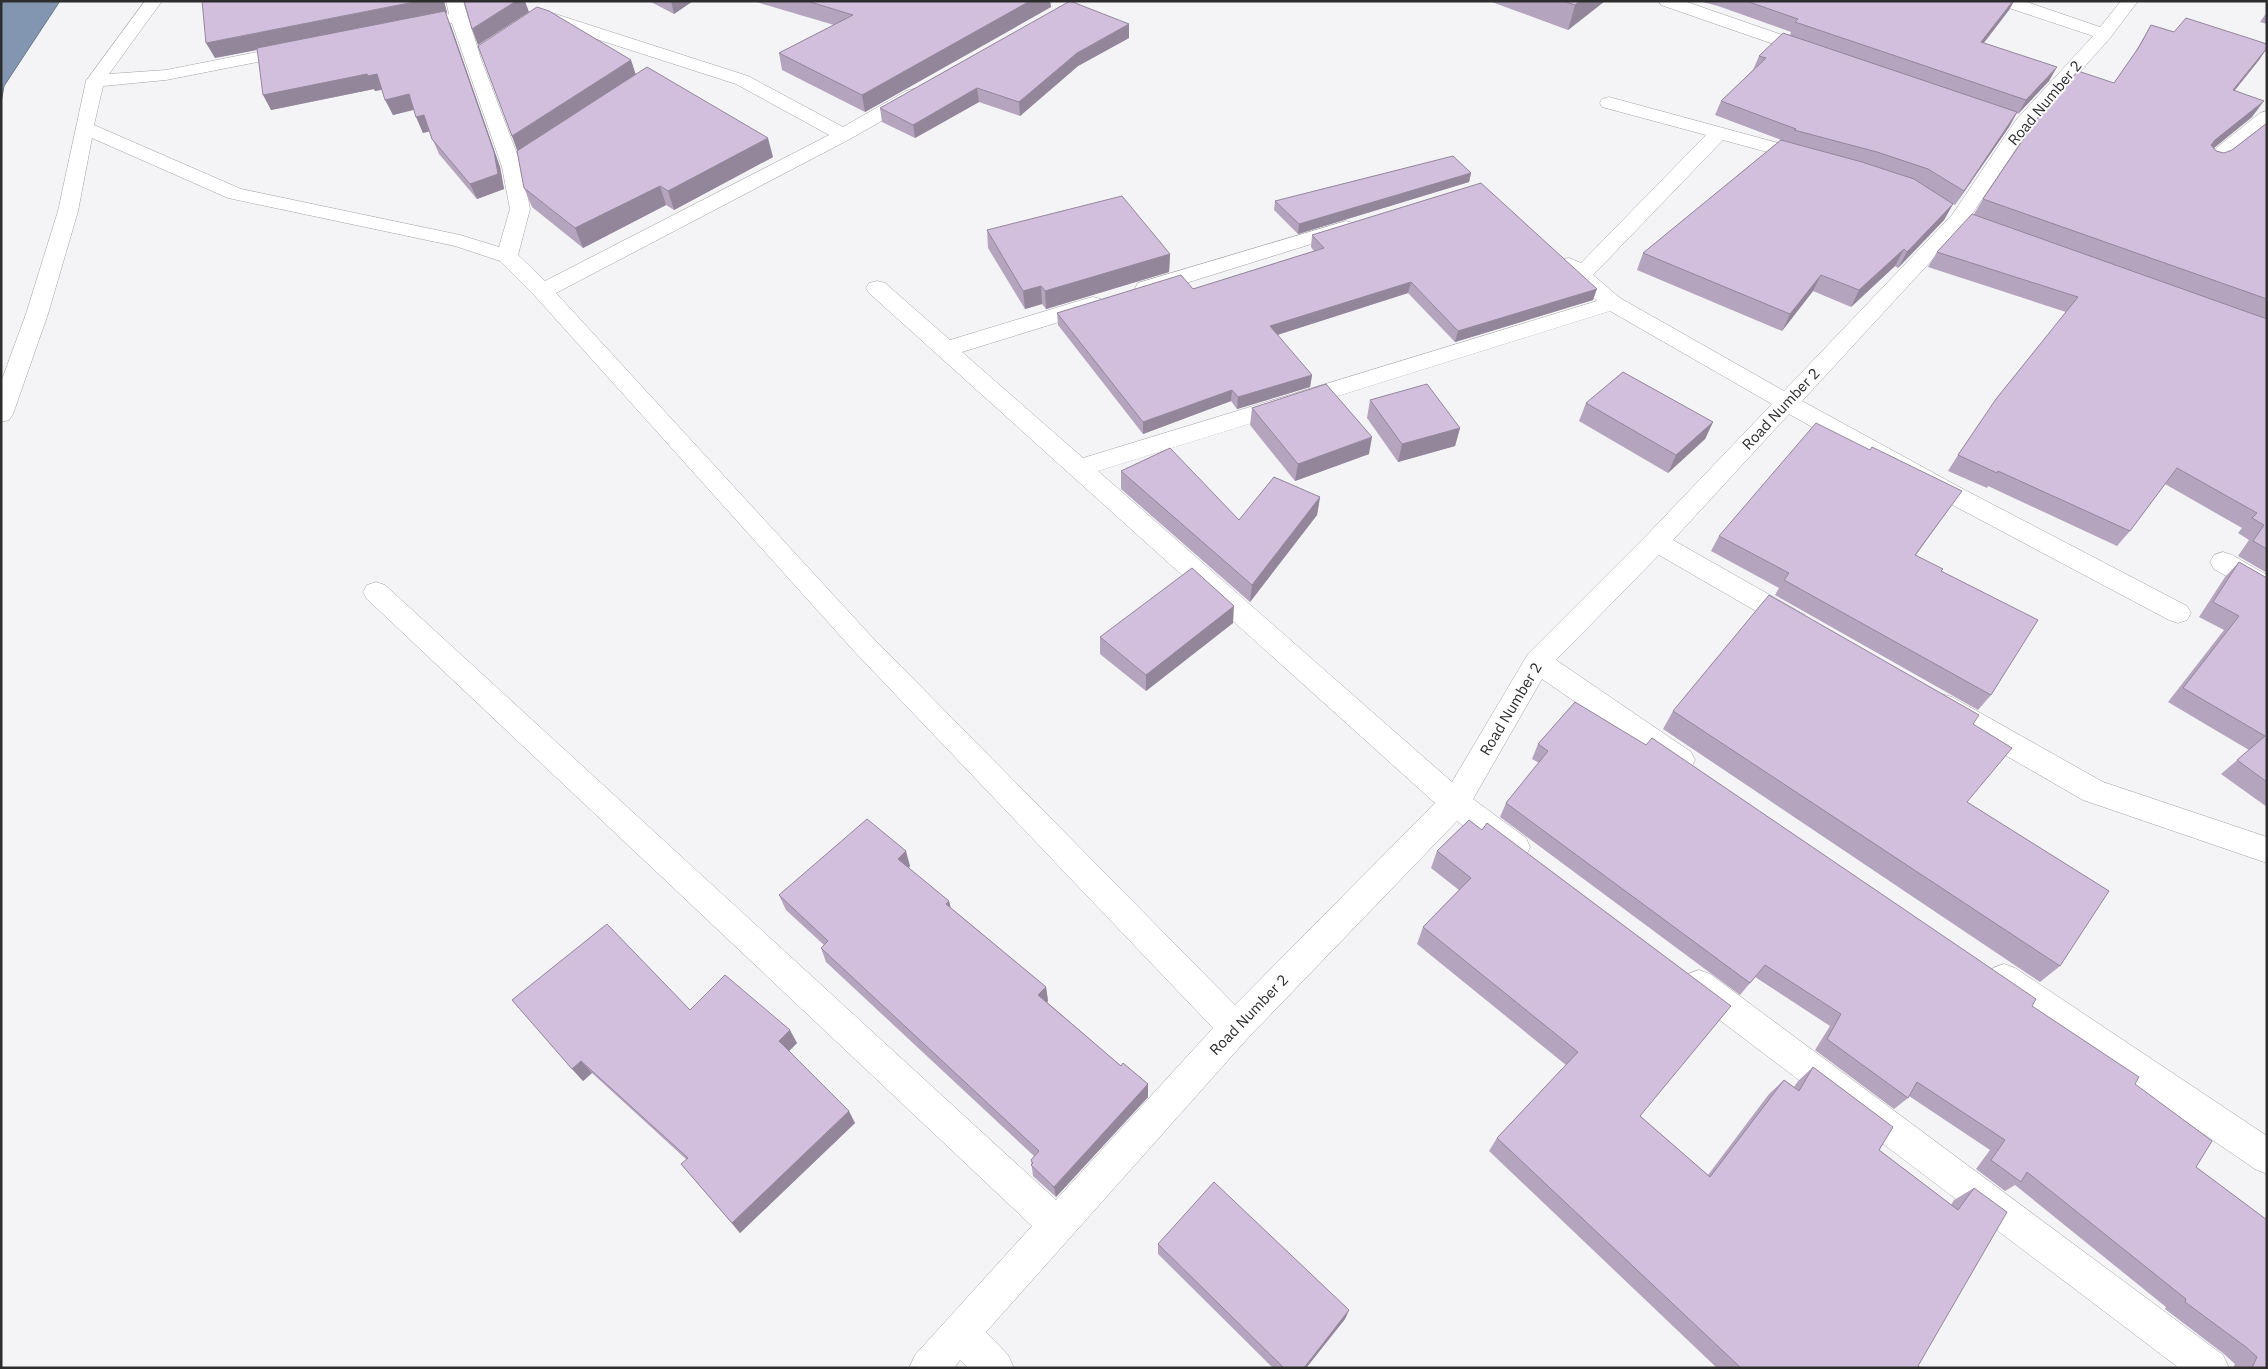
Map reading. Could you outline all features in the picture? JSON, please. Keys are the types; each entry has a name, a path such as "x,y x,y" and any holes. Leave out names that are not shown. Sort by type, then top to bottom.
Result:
{"street":[{"path":"1,414 37,314 68,211 95,81 154,1"},
{"path":"561,1 533,20 676,59 742,80 843,135"},
{"path":"1668,1 1826,56"},
{"path":"2006,1 2104,34"},
{"name":"Road Number 2","path":"928,1368 1056,1224 1235,1028 1456,803 1538,662 1656,542 1960,218 2013,121 2104,34 2130,1"},
{"path":"391,31 457,9 480,54 512,167 520,209 507,256"},
{"path":"95,81 166,75 313,46"},
{"path":"660,70 676,59"},
{"path":"543,291 843,135 926,87"},
{"path":"1609,103 1827,163"},
{"path":"2212,161 2267,117"},
{"path":"84,128 235,194 460,241 507,256 543,291 862,643 1235,1028"},
{"path":"1582,275 1718,133"},
{"path":"512,167 529,156"},
{"path":"946,349 1370,220"},
{"path":"1553,250 1612,303 1787,403 1954,495 2178,613"},
{"path":"877,288 1456,803 1535,862"},
{"path":"1078,468 1514,335 1612,303"},
{"path":"1656,542 1819,635"},
{"path":"2223,562 2267,588"},
{"path":"376,592 1056,1224"},
{"path":"1538,662 1701,773"},
{"path":"1922,694 2093,791 2267,850"},
{"path":"1980,962 2267,1157"},
{"path":"1678,969 2210,1368"},
{"path":"959,1332 995,1368"}],"water":[{"path":"1,1 60,1 4,86 1,103"}],"building":[{"path":"202,1 419,1 206,43"},
{"path":"464,1 516,1 472,29"},
{"path":"807,1 1030,1 862,95 779,53 853,15"},
{"path":"1070,1 1129,24 1077,53 1019,102 977,88 913,125 880,108"},
{"path":"1563,1 1580,1 1575,5"},
{"path":"1746,1 2013,1 1981,42 2057,67 2026,100 1795,22 1798,19"},
{"path":"537,7 549,11 631,60 512,136 478,46"},
{"path":"445,11 494,152 498,174 470,184 432,139 424,115 416,117 409,94 385,100 377,74 368,76 367,74 263,95 257,48"},
{"path":"2186,18 2267,44 2267,48 2233,90 2264,101 2211,145 2216,151 2224,153 2232,150 2267,123 2267,299 1983,199 2041,113 2078,71 2114,83 2139,47 2151,25 2174,32"},
{"path":"1783,33 2017,112 1964,191 1928,169 1877,152 1794,130 1796,129 1721,101 1766,58 1759,56"},
{"path":"647,67 768,138 668,191 660,186 575,228 524,188 517,151"},
{"path":"1781,140 1862,162 1914,179 1953,204 1907,252 1904,249 1859,290 1821,275 1790,314 1643,253"},
{"path":"1453,156 1471,173 1299,224 1275,201"},
{"path":"1481,183 1597,289 1458,331 1411,282 1270,326 1312,375 1238,397 1232,390 1143,422 1057,313 1181,275 1193,289 1324,248 1312,235"},
{"path":"1122,196 1170,254 1045,291 1041,286 1023,291 987,230"},
{"path":"1972,214 2267,319 2267,549 2253,541 2264,525 2252,518 2257,513 2177,468 2130,531 1998,471 1997,473 1958,455 1996,399 2078,297 1937,252"},
{"path":"1623,372 1713,422 1676,455 1586,403"},
{"path":"1326,384 1372,437 1298,464 1252,408"},
{"path":"1427,384 1460,428 1402,444 1370,400"},
{"path":"1816,423 1870,450 1872,447 1962,491 1915,555 1943,569 1941,571 2038,620 1991,695 1784,580 1789,573 1719,536"},
{"path":"1170,448 1239,520 1274,477 1320,497 1252,585 1121,471"},
{"path":"2239,562 2267,578 2267,782 2237,760 2265,736 2183,688 2239,616 2213,602"},
{"path":"1192,568 1234,606 1146,675 1100,637"},
{"path":"1769,595 1979,715 1973,724 2012,748 1967,802 2109,891 2060,966 1673,711"},
{"path":"1575,702 1646,745 1652,738 2036,999 2032,1006 2139,1077 2135,1084 2212,1141 2196,1167 2267,1220 2267,1368 2252,1368 2257,1357 2246,1347 2185,1302 2186,1299 2027,1172 2021,1182 1991,1160 2005,1140 1917,1082 1908,1098 1827,1039 1841,1014 1765,965 1750,983 1506,803 1548,751 1538,744"},
{"path":"867,819 906,851 898,859 949,901 946,904 1046,987 1038,995 1121,1066 1123,1063 1148,1084 1054,1187 1031,1165 1033,1163 1031,1160 1039,1151 821,948 828,941 779,895"},
{"path":"1469,820 1482,830 1487,823 1731,1006 1640,1116 1710,1177 1784,1080 1799,1091 1813,1067 1893,1127 1879,1150 1958,1210 1974,1188 2007,1212 1918,1366 1921,1368 1741,1368 1497,1138 1578,1052 1423,927 1471,878 1437,851"},
{"path":"607,924 690,1010 725,975 790,1030 779,1041 849,1111 732,1223 681,1164 688,1158 581,1061 572,1069 512,1000"},
{"path":"1214,1182 1349,1310 1304,1368 1284,1368 1158,1244"}]}
